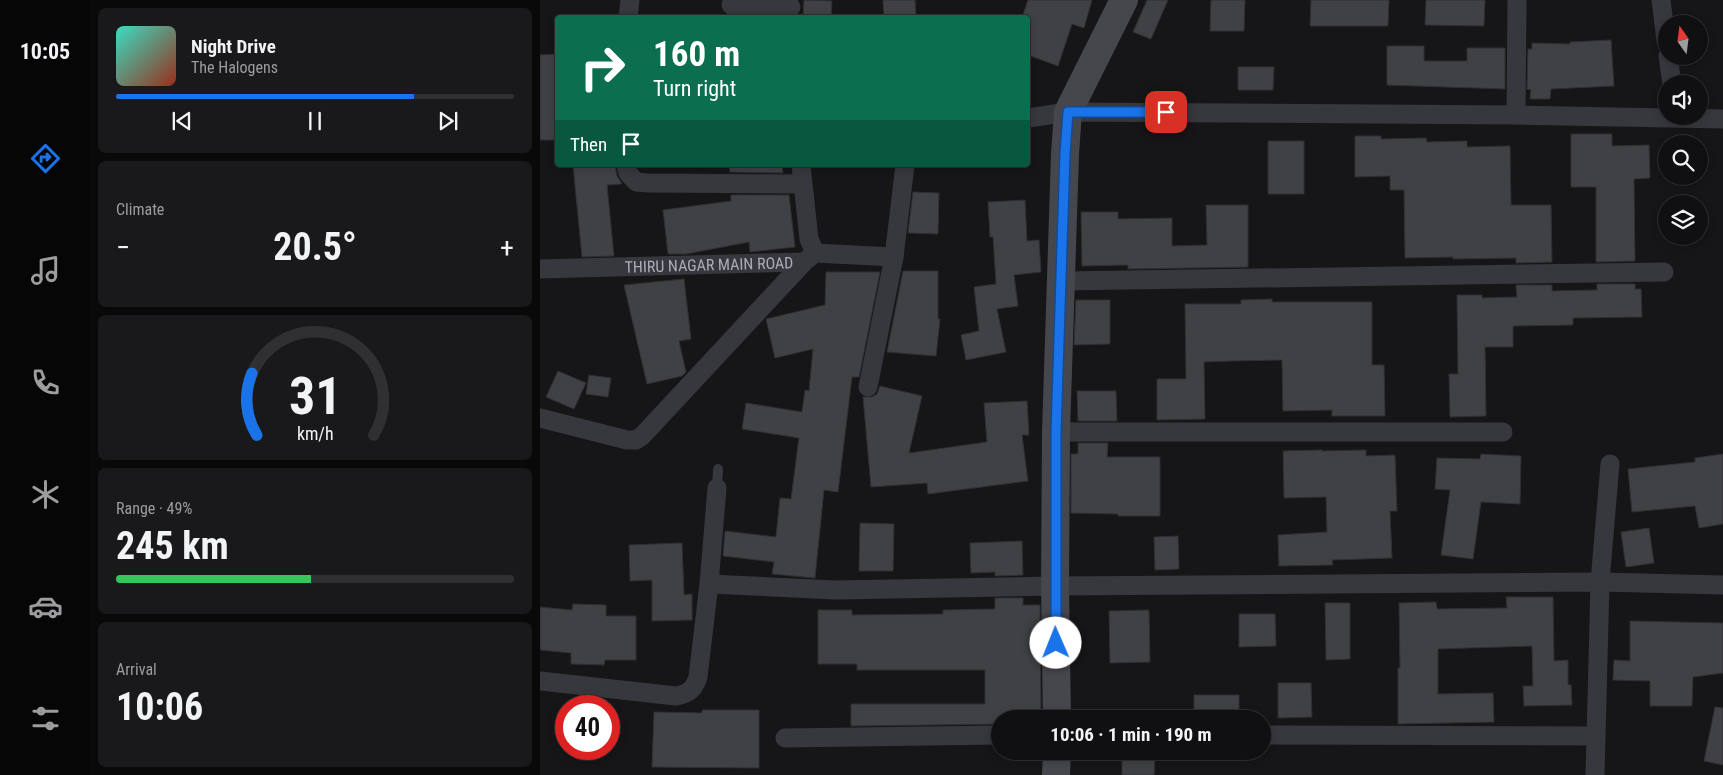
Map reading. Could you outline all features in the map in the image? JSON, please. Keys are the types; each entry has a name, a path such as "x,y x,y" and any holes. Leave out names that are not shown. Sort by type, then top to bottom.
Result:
{"street":[{"path":"628,15 630,0"},
{"path":"1057,710 1056,432 1068,112 1124,0"},
{"path":"1516,0 1516,115"},
{"path":"1661,0 1663,15"},
{"path":"730,5 791,8"},
{"path":"1030,118 1068,112 1658,117"},
{"path":"1708,118 1723,118"},
{"name":"THIRU NAGAR MAIN ROAD","path":"540,269 810,257 801,167"},
{"path":"868,387 894,257 905,167"},
{"path":"627,169 636,182 802,184"},
{"path":"540,418 627,440 636,440 642,436 810,257 894,257"},
{"path":"1062,281 1664,272"},
{"path":"1056,432 1503,432"},
{"path":"1595,775 1600,582 1610,464"},
{"path":"540,680 676,696 686,695 694,688 698,678 709,584 717,488"},
{"path":"709,584 836,590 1055,586 1600,582 1723,585"},
{"path":"785,738 991,735"},
{"path":"1271,735 1596,736"},
{"path":"1056,775 1057,760"}],"lane":[{"path":"717,488 718,469"}],"building":[{"path":"804,0 832,1 831,15 803,15"},
{"path":"883,0 915,0 916,15 884,15"},
{"path":"1028,0 1092,0 1084,28 1072,24 1058,66 1030,56 1030,15 1023,15"},
{"path":"1147,0 1168,0 1151,39 1133,32"},
{"path":"1211,0 1245,0 1244,31 1210,31"},
{"path":"1311,0 1389,0 1388,26 1310,26"},
{"path":"1426,0 1485,0 1484,26 1425,25"},
{"path":"1611,40 1614,86 1551,89 1550,99 1530,99 1531,90 1527,89 1528,49 1532,49 1532,43 1570,44 1570,42"},
{"path":"1387,46 1424,46 1424,61 1467,61 1467,48 1505,48 1505,89 1387,85"},
{"path":"555,54 555,140 540,140 540,55"},
{"path":"1238,67 1274,67 1273,90 1238,90"},
{"path":"1571,134 1612,134 1612,146 1649,145 1650,178 1634,179 1635,261 1596,262 1596,187 1571,187"},
{"path":"1355,136 1381,136 1381,139 1426,138 1427,142 1467,141 1467,147 1510,146 1511,205 1551,205 1552,262 1516,263 1516,258 1405,258 1404,190 1390,190 1390,176 1355,177"},
{"path":"1268,141 1304,141 1304,194 1268,194"},
{"path":"573,167 615,167 617,176 622,184 607,185 614,256 582,257"},
{"path":"729,167 782,167 783,173 730,172"},
{"path":"913,192 939,193 938,234 908,233"},
{"path":"731,195 789,195 795,247 750,252 749,242 686,254 668,254 663,210 731,201"},
{"path":"1025,200 1027,241 1039,240 1041,272 1014,275 1018,306 997,309 1006,352 966,360 961,335 979,331 974,287 996,284 993,237 990,237 988,202"},
{"path":"1206,205 1248,205 1248,267 1128,269 1128,265 1082,266 1081,212 1118,212 1118,219 1172,218 1172,246 1207,245"},
{"path":"903,271 938,271 938,319 940,319 936,356 887,352"},
{"path":"826,272 880,272 859,377 852,377 838,492 824,490 815,578 772,574 774,562 723,556 725,531 776,537 780,498 791,499 799,438 742,429 746,403 802,412 805,390 809,391 813,349 775,358 766,319 825,305"},
{"path":"684,279 691,339 679,341 686,372 682,376 647,384 624,285"},
{"path":"1597,284 1635,284 1635,289 1641,289 1642,317 1573,318 1573,325 1513,326 1513,347 1485,347 1486,416 1450,417 1449,374 1458,374 1457,295 1482,295 1482,298 1517,297 1516,285 1552,285 1552,291 1597,290"},
{"path":"1272,299 1272,302 1372,302 1372,365 1384,365 1385,416 1332,416 1332,410 1283,411 1282,360 1204,362 1205,419 1157,420 1157,379 1186,379 1185,304 1241,304 1241,300"},
{"path":"1076,300 1110,300 1110,344 1074,345"},
{"path":"558,371 586,383 574,409 546,397"},
{"path":"589,375 611,378 608,397 586,394"},
{"path":"880,386 922,396 909,453 987,442 984,403 1027,401 1029,435 1022,435 1028,481 928,494 927,483 871,487 863,397 872,397 877,394"},
{"path":"1077,391 1116,391 1117,421 1078,421"},
{"path":"1078,443 1108,443 1107,457 1160,457 1160,516 1071,513 1071,454 1078,454"},
{"path":"1366,450 1366,456 1395,455 1397,511 1390,511 1392,558 1332,560 1333,565 1279,566 1278,535 1327,532 1326,497 1284,498 1283,451"},
{"path":"1481,454 1521,456 1520,504 1481,502 1473,559 1441,555 1450,490 1435,489 1437,458 1480,459"},
{"path":"1723,454 1723,524 1699,528 1695,506 1632,512 1628,469 1695,462 1695,458"},
{"path":"860,523 894,524 893,571 859,571"},
{"path":"1649,528 1654,563 1626,567 1621,532"},
{"path":"1178,536 1179,569 1155,570 1154,537"},
{"path":"1022,541 1023,575 995,576 995,572 971,573 970,543"},
{"path":"682,543 684,595 692,594 692,620 652,621 652,580 630,581 629,545"},
{"path":"1506,597 1553,597 1554,661 1568,660 1568,685 1571,685 1572,705 1524,706 1523,686 1533,686 1532,646 1438,649 1438,694 1493,693 1494,722 1398,724 1398,668 1400,668 1399,603 1436,602 1437,609 1507,608"},
{"path":"995,598 1023,598 1023,605 1040,605 1041,710 991,710 991,724 851,726 851,704 985,704 985,670 857,670 857,664 818,664 818,610 852,610 852,615 943,614 943,610 995,609"},
{"path":"1325,603 1350,603 1350,659 1326,660"},
{"path":"573,604 606,605 606,616 636,616 636,660 605,660 604,665 571,664 571,653 540,650 540,607 572,610"},
{"path":"1149,610 1150,662 1110,663 1109,611"},
{"path":"1239,614 1275,614 1276,646 1239,647"},
{"path":"1630,621 1723,623 1723,673 1693,677 1692,706 1650,706 1650,681 1613,680 1614,660 1630,661"},
{"path":"1278,683 1311,683 1312,717 1278,718"},
{"path":"1194,695 1239,695 1239,710 1194,710"},
{"path":"1715,707 1723,708 1723,765 1704,761"},
{"path":"702,710 759,710 759,768 652,767 654,712 702,713"},
{"path":"1122,760 1155,760 1154,775 1122,775"}],"route":[{"path":"1056,643 1056,432 1068,112 1166,112"}]}
